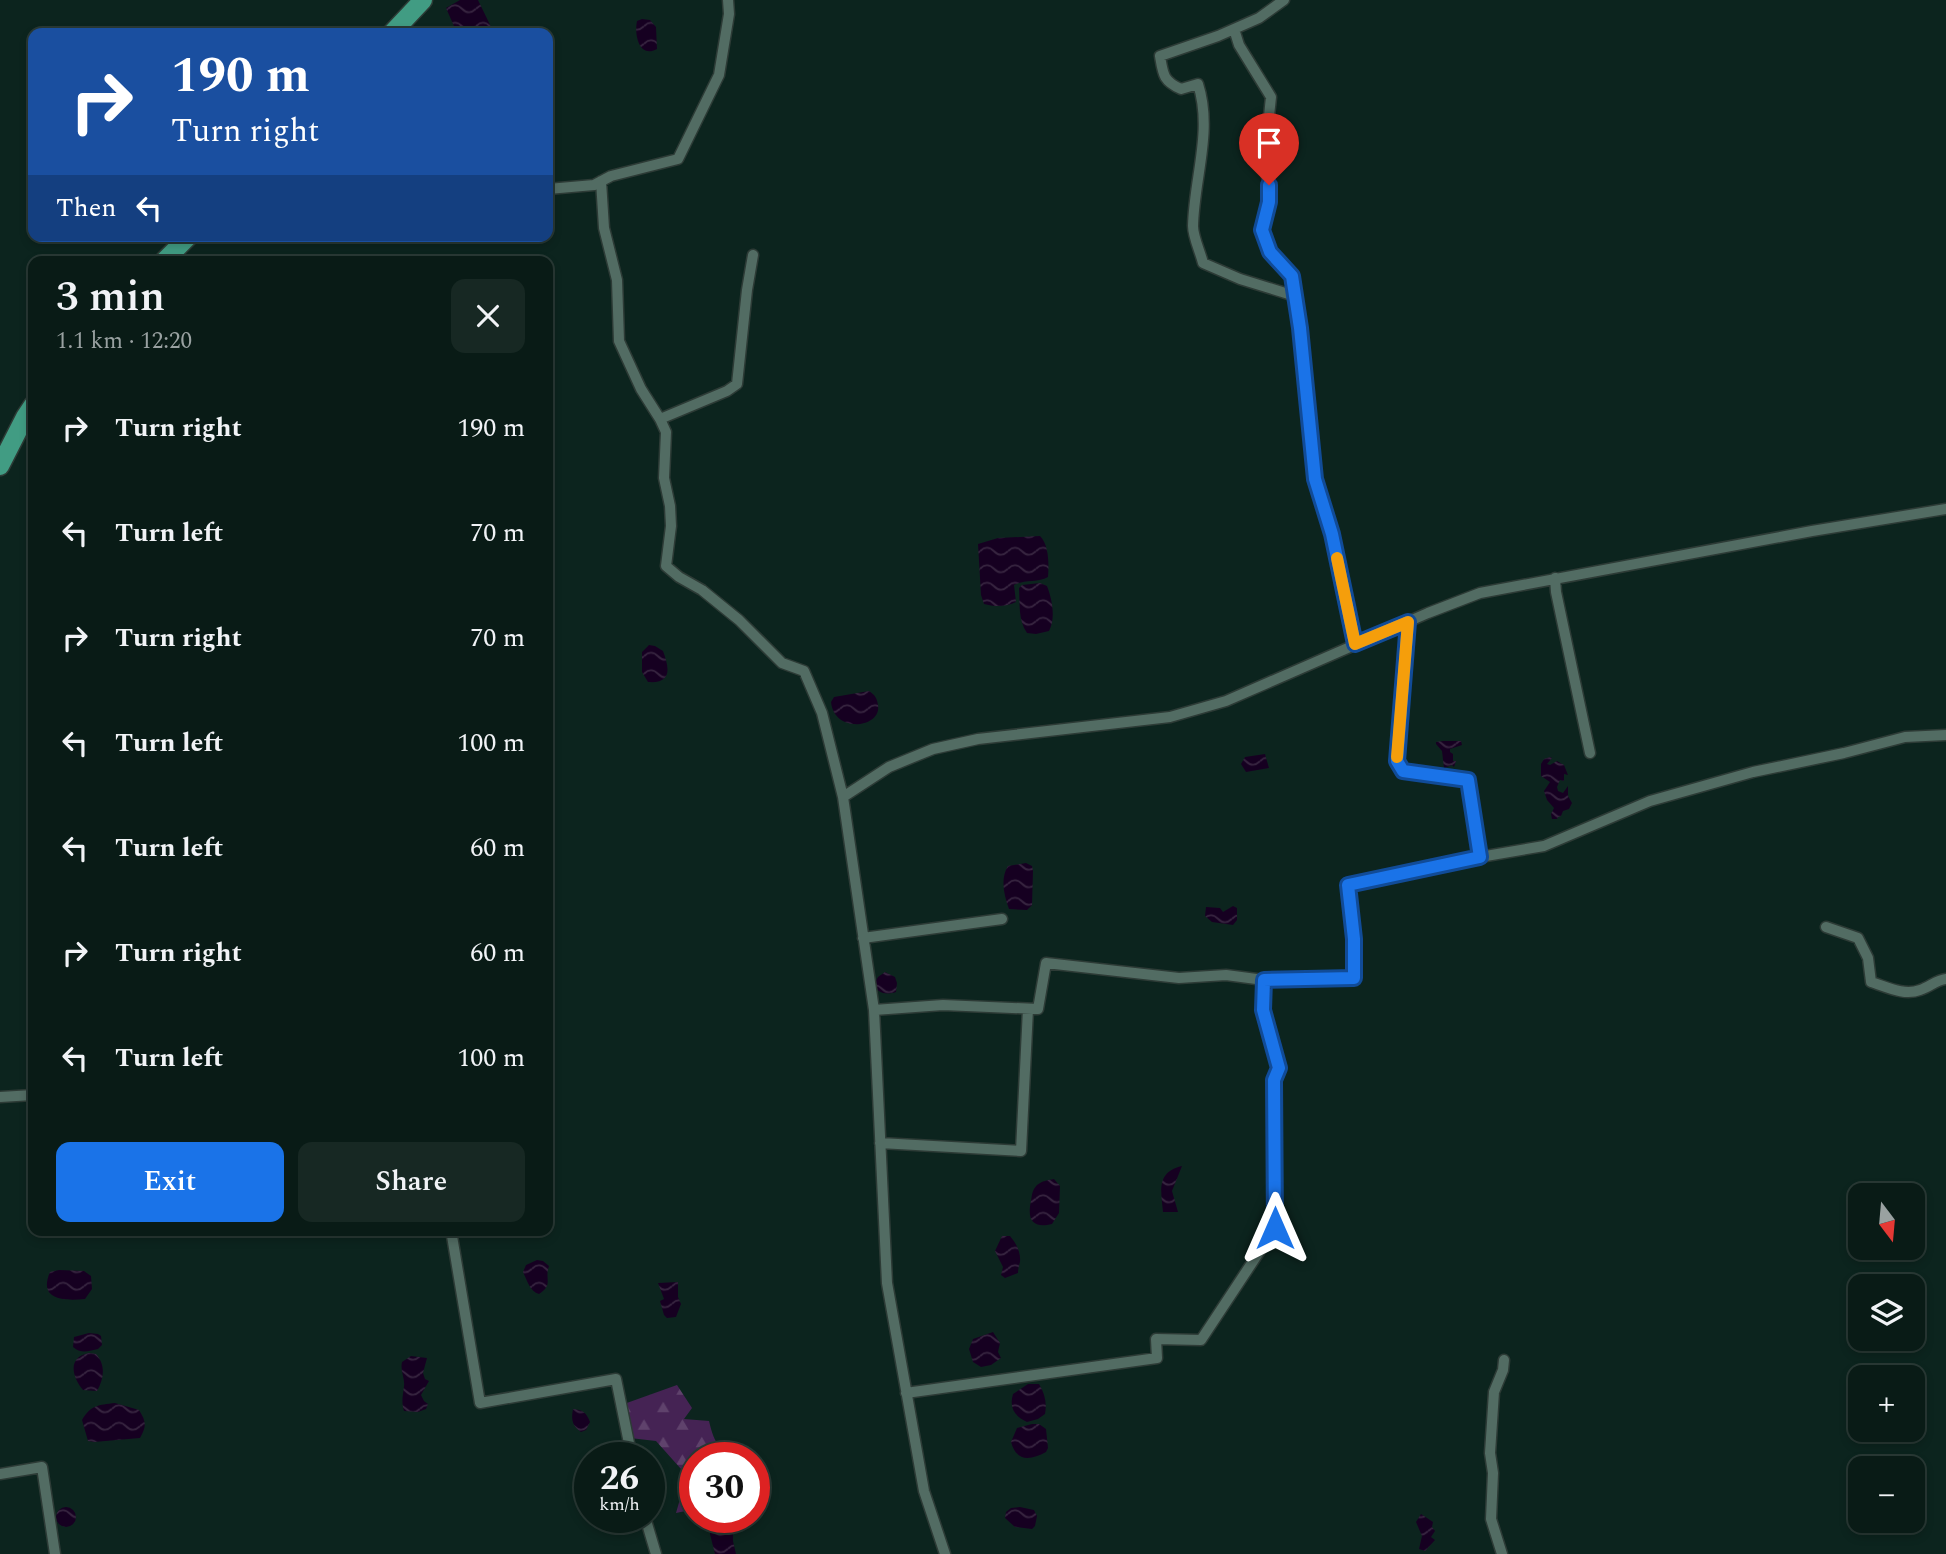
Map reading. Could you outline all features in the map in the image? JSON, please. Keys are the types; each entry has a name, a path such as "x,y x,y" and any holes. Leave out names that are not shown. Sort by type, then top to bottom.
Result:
{"highway":[{"path":"400,28 424,0"},
{"path":"169,256 183,242"},
{"path":"0,466 28,412"}],"street":[{"path":"553,188 594,185 611,176 678,159 719,75 729,14 728,0"},
{"path":"1284,0 1259,18 1160,56 1162,72 1168,83 1181,89 1198,84 1204,102 1202,154 1193,228 1203,263 1240,279 1295,296"},
{"path":"1234,29 1239,45 1271,97 1264,164 1269,185 1269,202 1262,230 1270,252 1292,276 1315,479 1332,534 1355,644"},
{"path":"601,181 604,228 617,280 620,341 641,389 666,432 664,478 671,526 666,566 702,590 738,620 782,663 804,671 822,713 843,797 874,1010 887,1283 924,1492 945,1554"},
{"path":"660,419 727,391 737,384 753,255"},
{"path":"843,797 889,767 933,749 978,739 1170,717 1226,701 1480,593 1946,509"},
{"path":"1555,578 1590,754"},
{"path":"1408,622 1397,761 1403,771 1468,780 1480,857"},
{"path":"874,1010 943,1005 1038,1009 1046,963 1180,978 1226,975 1264,980 1354,978 1354,939 1348,885 1544,846 1650,801 1753,772 1905,737 1946,735"},
{"path":"863,938 1002,919"},
{"path":"1826,927 1858,937 1868,958 1871,982 1903,993 1919,991 1946,979"},
{"path":"906,1393 1157,1358 1156,1339 1201,1340 1275,1228 1274,1080 1279,1068 1263,1010 1264,980"},
{"path":"880,1143 1021,1151 1028,1009"},
{"path":"0,1097 28,1095"},
{"path":"452,1236 481,1403 616,1380 629,1442"},
{"path":"1502,1554 1491,1519 1493,1473 1490,1453 1494,1392 1504,1360"},
{"path":"0,1474 42,1467 55,1554"},
{"path":"650,1533 656,1554"}],"green space":[{"path":"677,1385 692,1408 684,1419 709,1421 716,1442 679,1442 679,1467 665,1451 665,1442 630,1438 624,1404"}],"water":[{"path":"460,0 478,0 492,28 455,28 446,8"},
{"path":"650,20 656,27 657,49 646,51 639,44 636,26 637,21"},
{"path":"1040,536 1047,550 1048,577 1014,585 1016,602 1012,604 984,604 978,544 998,538"},
{"path":"1040,583 1047,586 1050,597 1053,614 1051,626 1049,631 1027,633 1021,617 1019,588 1022,585"},
{"path":"649,645 663,651 667,663 665,677 656,682 648,682 642,672 642,652"},
{"path":"869,691 878,705 873,719 866,723 848,723 834,712 831,702 834,697"},
{"path":"1443,741 1461,741 1462,745 1450,749 1453,761 1456,761 1454,767 1452,765 1444,768 1442,751 1436,744"},
{"path":"1265,754 1269,768 1246,772 1241,764 1245,757"},
{"path":"1552,758 1547,764 1557,761 1564,765 1568,775 1564,774 1564,781 1560,780 1557,787 1558,791 1563,793 1568,786 1568,796 1572,803 1557,819 1552,819 1554,808 1544,791 1550,782 1541,776 1541,764 1544,759"},
{"path":"1026,863 1032,866 1033,871 1032,905 1027,910 1009,909 1004,876 1008,866"},
{"path":"1233,906 1237,908 1237,920 1233,925 1212,922 1205,916 1206,907 1220,908 1223,912"},
{"path":"885,972 895,977 896,992 883,993 875,987 878,977"},
{"path":"1182,1166 1172,1191 1178,1212 1163,1212 1161,1190 1164,1178"},
{"path":"1054,1179 1060,1186 1059,1213 1052,1224 1036,1224 1030,1213 1033,1191 1039,1184"},
{"path":"1002,1236 1010,1236 1018,1248 1020,1258 1018,1273 1005,1278 1001,1275 1003,1267 995,1251"},
{"path":"537,1260 549,1266 546,1287 539,1294 531,1288 523,1272 526,1265"},
{"path":"84,1271 91,1276 92,1289 85,1299 61,1299 50,1293 47,1281 50,1272"},
{"path":"678,1282 681,1304 676,1317 667,1318 660,1301 664,1299 658,1283"},
{"path":"993,1332 1000,1343 998,1352 1001,1358 991,1365 981,1367 973,1362 969,1349 973,1339"},
{"path":"89,1333 101,1336 102,1345 98,1349 82,1351 73,1347 74,1337"},
{"path":"89,1353 96,1354 103,1367 97,1391 83,1390 74,1374 77,1359"},
{"path":"411,1356 427,1358 423,1373 429,1381 421,1395 428,1404 426,1409 418,1412 404,1411 403,1404 402,1362"},
{"path":"1028,1384 1039,1384 1046,1406 1045,1414 1027,1422 1016,1414 1012,1403 1013,1394"},
{"path":"115,1403 139,1410 145,1424 140,1438 88,1441 82,1420 85,1415 96,1407"},
{"path":"573,1409 582,1411 587,1416 590,1422 586,1430 581,1432 574,1425"},
{"path":"1039,1424 1046,1429 1048,1448 1040,1455 1021,1457 1011,1442 1017,1428"},
{"path":"66,1507 73,1510 76,1517 73,1524 66,1527 59,1524 56,1517 59,1510"},
{"path":"1011,1508 1034,1510 1037,1516 1032,1529 1015,1527 1005,1518 1006,1512"},
{"path":"1421,1514 1433,1522 1435,1531 1431,1537 1435,1540 1425,1551 1419,1549 1422,1536 1416,1522"},
{"path":"733,1533 736,1554 715,1554 710,1534"}],"slow traffic":[{"path":"1337,558 1355,644 1408,622 1397,757"}],"route":[{"path":"1269,185 1269,202 1262,230 1270,252 1292,276 1315,479 1332,534 1355,644 1408,622 1397,761 1403,771 1468,780 1480,857 1348,885 1354,939 1354,978 1264,980 1263,1010 1279,1068 1274,1080 1275,1228"}]}
